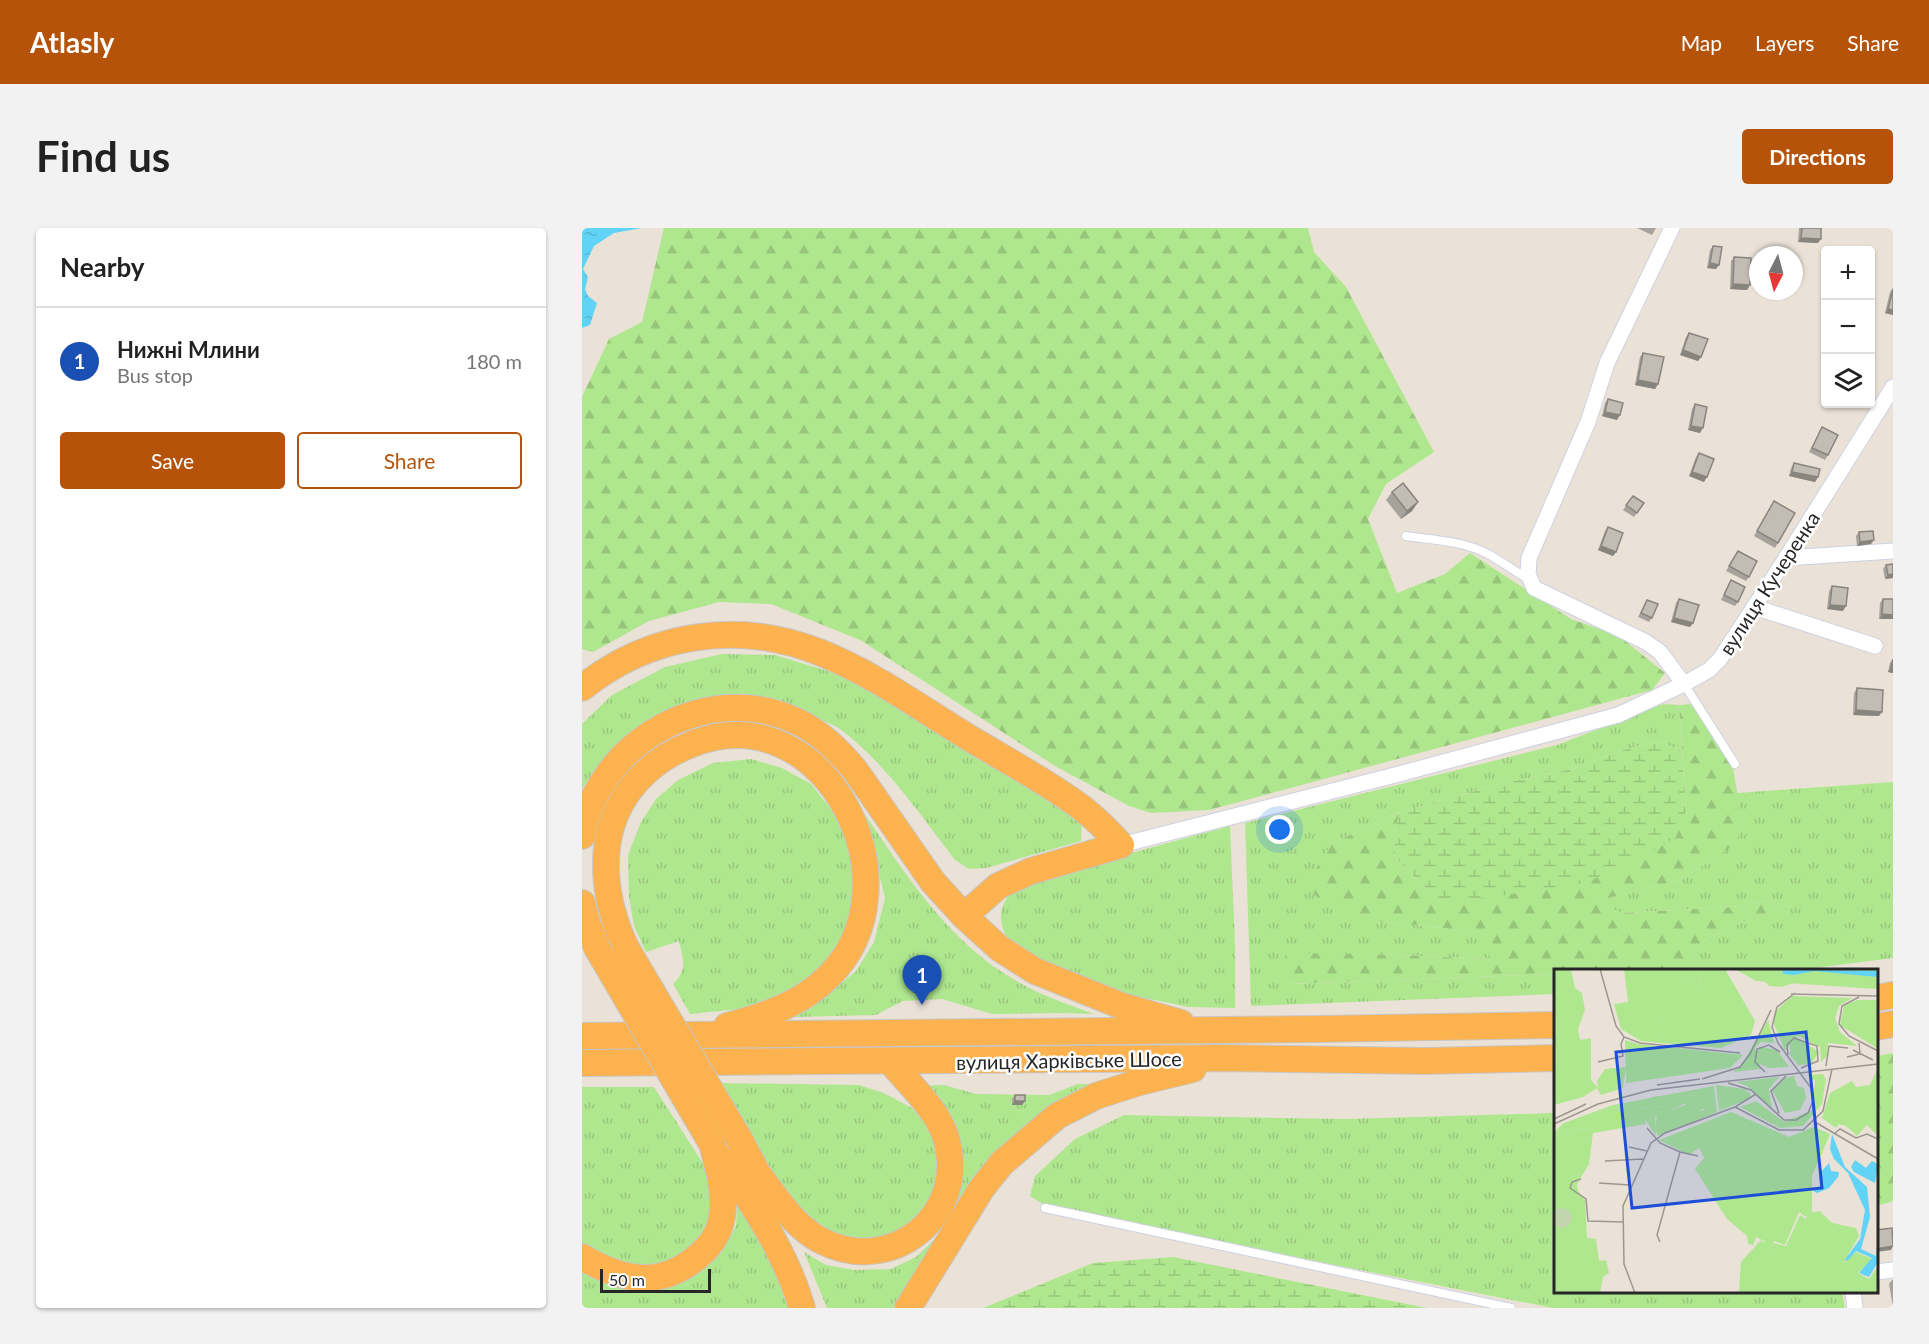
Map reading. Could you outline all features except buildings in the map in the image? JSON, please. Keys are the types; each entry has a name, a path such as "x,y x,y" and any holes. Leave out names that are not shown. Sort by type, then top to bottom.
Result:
{"highway":[{"path":"582,688 600,674 623,662 647,650 672,642 703,636 749,634 790,641 833,657 939,718 1071,800 1121,844 1031,871 998,886 964,916"},
{"path":"582,836 592,802 606,776 625,753 648,735 665,724 688,714 710,710 751,709 772,712 812,729 841,754 855,770 933,882 964,916 999,948 1035,971 1122,1006 1207,1030"},
{"path":"686,1036 755,1019 798,1000 828,977 846,956 861,926 865,908 865,864 858,834 849,814 831,784 819,770 792,750 777,743 748,737 720,736 681,748 647,771 635,782 624,798 610,830 605,867 609,901 626,948 761,1178 805,1266 819,1308"},
{"path":"582,903 597,948 712,1144 763,1220 789,1268 802,1308"},
{"path":"1878,998 1893,995"},
{"path":"1878,1027 1893,1024"},
{"name":"вулиця Харківське Шосе","path":"582,1036 1554,1025"},
{"name":"вулиця Харківське Шосе","path":"582,1063 1224,1058 1425,1061 1554,1058"},
{"path":"908,1308 982,1188 1002,1163 1057,1116 1109,1092 1185,1071 1227,1064 1321,1060"},
{"path":"761,1178 801,1226 819,1240 840,1248 863,1251 887,1248 907,1240 926,1226 938,1212 948,1186 950,1167 947,1138 936,1115 890,1061"},
{"path":"582,1075 639,1064"},
{"path":"582,1257 608,1271 621,1275 653,1278 674,1273 704,1252 718,1230 723,1206 723,1191 712,1144"}],"street":[{"path":"1672,228 1607,363 1588,422 1529,558 1528,574 1534,588 1646,642 1660,652 1684,684"},
{"name":"вулиця Кучеренка","path":"1121,844 1618,715 1709,670 1720,659 1786,558 1893,387"},
{"path":"1786,558 1893,551"},
{"path":"1754,607 1875,646"},
{"path":"1878,1272 1893,1270"},
{"path":"1853,1293 1855,1308"}],"lane":[{"path":"1406,536 1458,543 1475,549 1532,582"},
{"path":"1684,684 1735,764"},
{"path":"1045,1208 1511,1308"}],"green space":[{"path":"664,228 1308,228 1314,252 1346,287 1434,452 1386,484 1368,519 1397,593 1445,574 1470,553 1571,619 1619,636 1665,673 1652,690 1209,810 1151,813 1129,806 1055,766 860,640 771,604 719,602 649,621 593,652 582,649 582,397 609,339 642,322"},
{"path":"722,654 775,655 828,671 865,688 1082,819 1081,841 986,868 969,869 955,860 904,793 876,761 841,730 809,714 775,702 743,696 711,697 681,705 653,718 626,737 603,761 582,789 582,724 612,695 665,667"},
{"path":"1663,704 1679,705 1682,751 1658,741 1623,750 1572,769 1500,784 1400,812 1331,844 1383,922 1481,932 1492,959 1373,954 1288,984 1554,974 1554,994 1251,1006 1245,823 1557,745"},
{"path":"1692,704 1733,768 1743,826 1734,845 1681,880 1596,901 1622,913 1732,907 1767,901 1790,906 1751,918 1706,939 1676,969 1554,969 1554,974 1287,984 1285,953 1491,959 1480,932 1383,922 1317,897 1306,885 1331,844 1400,812 1394,832 1395,857 1436,898 1686,810 1679,705"},
{"path":"1658,741 1682,751 1686,810 1676,837 1617,869 1584,883 1465,901 1436,898 1395,857 1394,832 1400,812 1500,784 1572,769 1623,750"},
{"path":"751,759 782,768 811,784 838,818 855,854 850,937 810,984 759,1007 690,1014 673,984 683,969 679,941 646,952 634,926 629,897 628,855 641,822 656,799 678,780 713,763"},
{"path":"1893,782 1893,958 1807,969 1675,969 1706,939 1751,918 1788,906 1767,901 1732,907 1622,913 1595,901 1681,880 1733,845 1743,826 1737,793"},
{"path":"864,813 897,862 933,909 974,950 997,968 1031,989 1094,1014 992,1014 942,999 903,1001 876,1015 793,1017 856,971 874,942 885,898"},
{"path":"1230,826 1235,1008 1188,1007 1131,995 1068,975 1010,942 1006,935 1001,921 1003,907 1010,894 1023,886 1043,877"},
{"path":"1893,1053 1893,1201 1878,1206 1878,1056"},
{"path":"720,1083 859,1085 884,1093 912,1108 933,1132 939,1154 934,1200 896,1237 866,1243 836,1240 793,1207"},
{"path":"1078,1084 1111,1084 1056,1112 904,1308 827,1308 804,1252 826,1265 854,1270 891,1269 916,1257 938,1236 958,1200 960,1172 916,1086 944,1085 976,1094 1049,1095"},
{"path":"582,1087 654,1087 702,1162 716,1196 715,1226 696,1253 640,1275 582,1249"},
{"path":"1554,1113 1554,1293 1842,1293 1845,1308 1553,1308 1051,1209 1030,1196 1035,1176 1075,1139 1124,1115 1346,1119"},
{"path":"738,1194 794,1308 582,1308 582,1265 664,1287 696,1274 721,1253 736,1226"},
{"path":"1173,1257 1427,1308 983,1308 1093,1263"}],"water":[{"path":"582,228 642,228 614,233 594,246 583,269 588,277 585,289 588,296 597,303 590,325 582,328"}],"place":[{"name":"Нижні Млини","path":"922,1005"}]}
